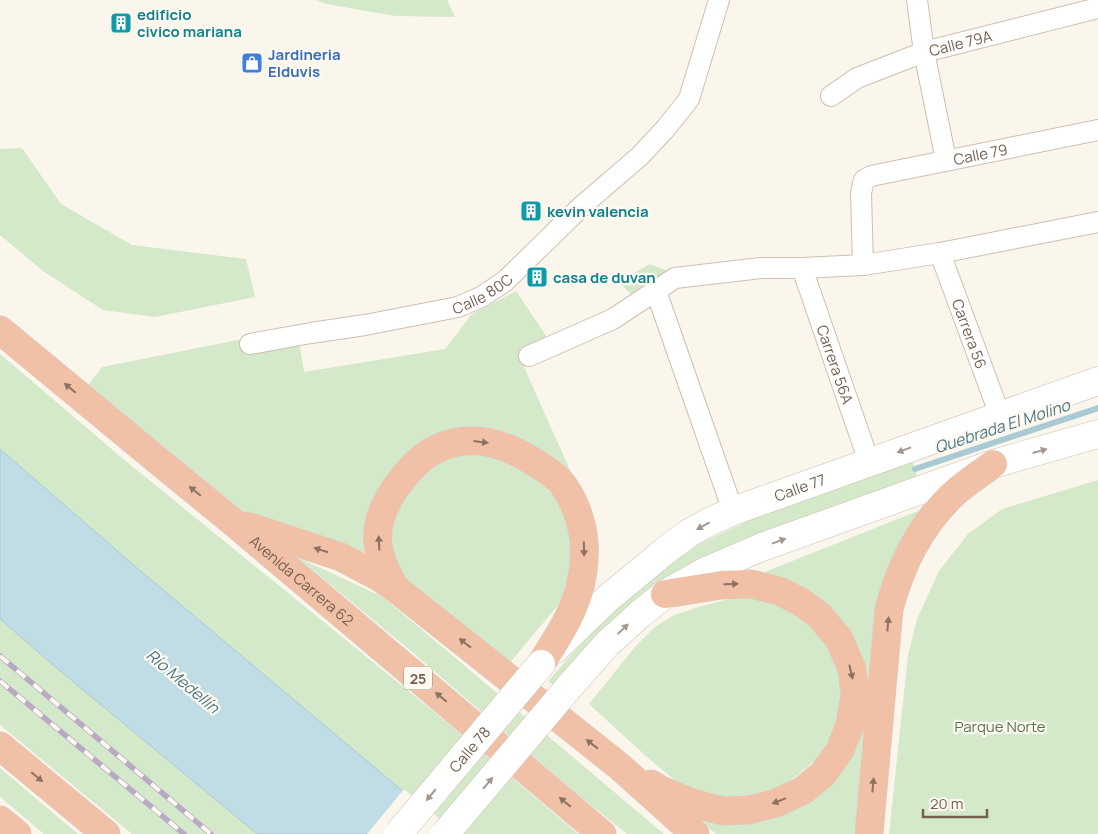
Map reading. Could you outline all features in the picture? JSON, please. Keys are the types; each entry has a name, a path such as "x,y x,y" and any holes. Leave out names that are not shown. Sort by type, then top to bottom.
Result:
{"highway":[{"name":"Avenida Carrera 62","path":"0,330 234,522 602,834"},
{"path":"395,588 379,550 380,521 384,508 392,494 415,464 428,454 446,445 478,440 500,445 520,453 558,479 573,501 584,542 584,563 579,592 566,624 541,664"},
{"path":"869,834 889,609 894,590 915,544 941,506 960,488 994,464"},
{"path":"234,522 342,557 379,577 619,766 695,834"},
{"path":"619,766 662,790 692,803 723,811 749,810 776,803 802,791 823,774 840,750 850,725 855,694 852,669 839,639 819,615 801,602 779,591 751,584 722,584 665,594"},
{"path":"0,746 106,834"},
{"path":"0,820 17,834"}],"main road":[{"name":"Calle 77","path":"541,664 606,599 665,550 709,522 733,510 1098,381"},
{"path":"446,834 607,644 665,594 736,557 994,464 1098,434"},
{"name":"Calle 78","path":"398,834 541,664"}],"street":[{"name":"Calle 80C","path":"250,344 458,307 481,297 504,282 583,205 640,156 689,99 719,0"},
{"path":"917,0 924,52 946,160"},
{"name":"Calle 79A","path":"831,96 857,78 924,52 1098,8"},
{"name":"Calle 79","path":"863,265 861,193 864,180 871,176 1098,130"},
{"path":"530,356 613,319 675,278 760,268 863,265 940,253 1098,222"},
{"name":"Carrera 56","path":"940,253 999,416"},
{"name":"Carrera 56A","path":"802,268 869,462"},
{"path":"656,292 733,510"}],"green space":[{"path":"316,0 447,0 455,17 396,16 326,4"},
{"path":"22,148 61,204 132,245 246,259 255,297 155,317 103,310 43,271 0,235 0,149"},
{"path":"650,264 671,272 638,300 618,282"},
{"path":"516,291 557,352 524,367 581,495 545,455 434,441 369,554 252,519 88,385 102,367 297,328 304,372 445,349 472,314"},
{"path":"0,354 122,458 454,728 578,834 454,834 137,568 0,449"},
{"path":"453,451 482,452 514,464 539,480 557,500 567,522 571,548 571,570 560,603 508,665 399,581 386,553 391,510 406,487"},
{"path":"912,459 918,479 711,554 556,687 548,681 619,601 701,543 763,514"},
{"name":"Parque Norte","path":"1098,480 1098,834 889,834 908,655 917,619 939,571 968,534 1002,509"},
{"path":"923,509 900,542 890,566 861,834 716,834 697,819 807,802 864,669 762,573"},
{"path":"297,557 383,597 664,834 627,834 571,789 405,646"},
{"path":"742,596 767,600 799,614 822,632 838,660 842,694 835,731 815,761 790,781 760,796 733,799 704,794 677,782 589,704 635,647 655,627 674,615"},
{"path":"0,619 257,834 132,834 0,725"},
{"path":"0,768 78,834 44,834 0,797"}],"water":[{"name":"Río Medellín","path":"0,449 137,568 454,834 257,834 59,670 0,619"}],"pier":[{"path":"404,789 456,832 457,834 367,834"}],"waterway":[{"name":"Quebrada El Molino","path":"915,469 1098,408"}],"railway":[{"path":"0,656 211,834"},
{"path":"0,681 184,834"}],"place":[{"name":"edificio civico mariana","path":"121,23"},
{"name":"Jardineria Elduvis","path":"252,63"},
{"name":"kevin valencia","path":"531,211"},
{"name":"casa de duvan","path":"537,277"}]}
